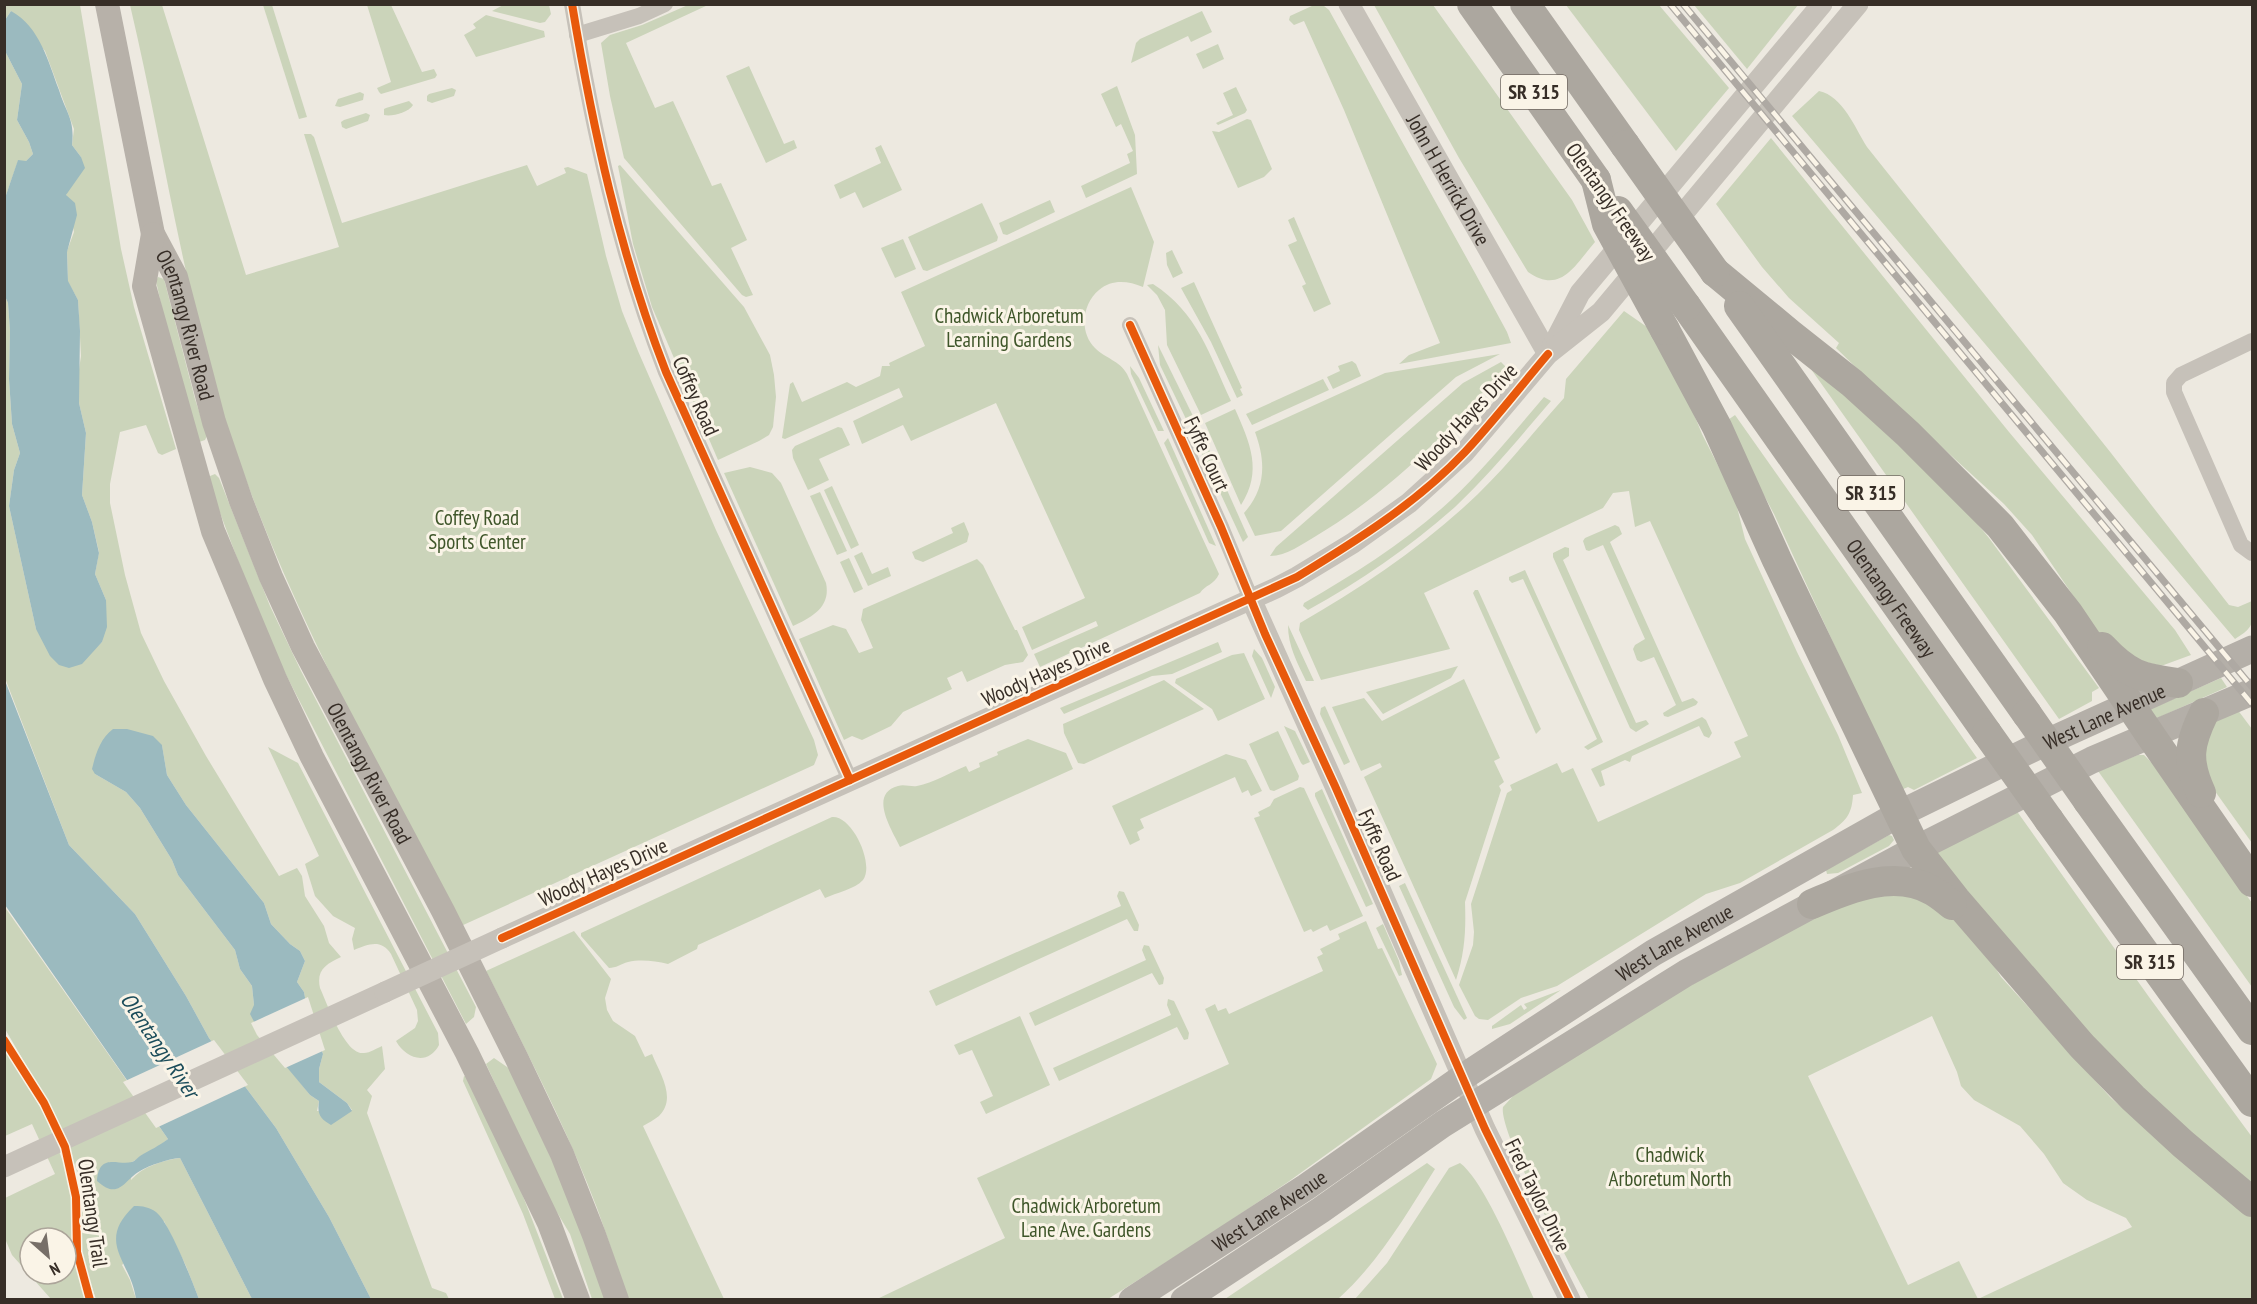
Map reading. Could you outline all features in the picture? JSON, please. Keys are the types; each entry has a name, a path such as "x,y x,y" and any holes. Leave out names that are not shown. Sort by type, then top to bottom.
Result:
{"highway":[{"name":"Olentangy Freeway","path":"1472,4 1987,733 2253,1102"},
{"name":"Olentangy Freeway","path":"1525,4 2088,801 2253,1029"},
{"path":"1596,180 1607,224 1717,427 1777,560 1916,849 1976,923 2096,1061 2174,1136 2253,1202"},
{"path":"1715,272 1852,382 2000,526 2068,613 2129,705 2253,882"},
{"path":"2068,613 2120,667 2150,679 2178,683"},
{"path":"2204,713 2193,736 2190,752 2196,781 2220,834"},
{"path":"1812,904 1845,890 1870,883 1891,881 1932,890 1976,923"}],"main road":[{"name":"Olentangy River Road","path":"107,4 153,234 176,277 214,422 241,501 271,577 303,647 443,911 562,1154 617,1299"},
{"name":"Olentangy River Road","path":"153,234 144,286 213,531 275,679 467,1053 549,1223 578,1299"},
{"name":"West Lane Avenue","path":"1132,1299 1306,1187 1463,1077 1653,953 1899,814 2036,747 2253,649"},
{"name":"West Lane Avenue","path":"1184,1299 1321,1210 1443,1124 1686,973 1916,849 2092,760 2253,692"}],"street":[{"name":"Coffey Road","path":"572,4 608,186 643,314 666,372 850,780"},
{"path":"577,35 639,16 665,4"},
{"name":"John H Herrick Drive","path":"1349,4 1548,354"},
{"name":"Woody Hayes Drive","path":"1548,354 1580,294 1822,4"},
{"name":"Woody Hayes Drive","path":"4,1167 502,938 1297,578 1353,543 1409,503 1464,453 1548,354 1601,312 1858,4"},
{"name":"Fyffe Court","path":"1130,325 1251,599"},
{"path":"2252,553 2241,545 2236,535 2176,401 2174,383 2190,369 2253,341"},
{"name":"Fyffe Road","path":"1251,599 1475,1106"},
{"name":"Fred Taylor Drive","path":"1475,1106 1528,1219 1570,1299"}],"green space":[{"path":"505,4 549,5 551,14 545,22 540,23 492,11"},
{"path":"4,5 80,5 121,249 134,307 176,449 162,455 158,453 146,425 120,432 110,484 110,503 125,575 141,633 164,681 206,756 279,876 297,868 302,876 305,896 324,926 329,943 341,957 323,968 319,977 320,988 338,1027 350,1046 357,1052 364,1053 382,1046 385,1069 367,1090 372,1096 367,1113 432,1288 446,1293 449,1299 371,1299 329,1217 276,1128 209,1038 135,914 69,845 5,678 4,294 8,303 10,331 9,379 12,424 20,453 14,470 9,506 36,629 93,650 102,642 106,600 95,574 99,552 92,522 82,495 86,433 79,403 78,376 81,356 78,300 68,282 67,251 74,232 66,195 81,157 72,145 74,129 45,51 11,11 5,20","holes":["162,745 167,775 186,805 264,903 271,924 300,951 305,961 297,982 304,992 308,1014 323,1054 319,1069 319,1082 347,1103 352,1110 317,1111 319,1101 310,1095 291,1071 254,1005 252,986 240,969 235,950 178,875 172,860 140,808 126,792 95,774"]},
{"name":"Coffey Road Sports Center","path":"130,5 162,5 246,275 339,247 304,134 311,134 314,137 342,223 527,165 537,186 566,173 564,168 568,167 587,174 606,256 622,311 716,530 814,740 818,755 814,765 461,926 328,669 268,537 242,469 219,400 193,302"},
{"path":"263,5 272,5 307,117 299,119"},
{"path":"367,5 391,5 422,72 434,69 437,75 435,78 381,94 379,92 377,88 391,82"},
{"path":"688,5 708,5 626,43 655,108 673,101 712,186 721,183 747,240 731,248 753,295 746,297 624,158 610,96 601,43 610,35 642,25"},
{"path":"1314,5 1324,6 1329,10 1475,273 1511,343 1399,364 1409,355 1440,343 1344,110 1304,21 1294,25 1289,20 1290,16"},
{"path":"1374,5 1433,5 1572,200 1595,242 1574,268 1566,274 1558,279 1550,280 1528,272 1459,158"},
{"path":"1566,5 1659,5 1729,88 1676,151"},
{"path":"1694,5 1798,5 1747,69"},
{"path":"1202,11 1212,32 1191,42 1188,36 1131,63 1136,43 1140,39"},
{"path":"486,15 544,31 545,37 476,57 464,35 476,28 473,24"},
{"path":"1218,44 1224,59 1203,69 1196,54"},
{"path":"5,51 22,84 17,120 33,154 26,161 18,161 5,198"},
{"path":"749,66 784,144 794,140 797,148 766,163 726,76"},
{"path":"1117,86 1135,135 1137,174 1086,198 1081,186 1130,163 1127,154 1133,151 1121,124 1116,127 1101,94"},
{"path":"1236,87 1247,110 1218,125 1216,123 1233,115 1223,93"},
{"path":"452,88 456,90 454,96 432,103 427,101 429,94"},
{"path":"1819,91 1835,99 1842,106 1867,147 2229,605 2238,607 2252,601 2251,624 2242,635 2235,639 1792,116"},
{"path":"360,92 364,94 363,100 340,107 335,106 338,99"},
{"path":"409,101 413,105 408,110 396,115 384,115 384,109"},
{"path":"366,113 370,115 368,121 346,129 342,127 341,122 344,120"},
{"path":"1247,119 1251,120 1272,169 1264,177 1238,188 1212,131 1219,132"},
{"path":"1771,138 2009,432 2175,630 2191,655 2161,666 2112,653 2032,535 2004,504 1836,348 1839,343 1789,298 1762,267 1716,204"},
{"path":"881,145 902,190 863,208 855,192 840,199 834,185 881,163 875,148"},
{"path":"620,165 744,307 770,355 776,397 773,427 769,435 759,441 718,460 652,307 633,244 618,166"},
{"name":"Chadwick Arboretum Learning Gardens","path":"1131,187 1154,242 1143,287 1120,282 1109,284 1099,290 1086,310 1086,334 1095,348 1127,374 1219,574 1200,593 1040,667 1034,654 1098,626 1096,621 1032,650 1022,627 1085,598 996,403 911,441 903,425 862,444 853,421 903,397 899,388 785,439 782,438 790,384 793,382 802,402 847,382 856,387 880,376 882,366 890,366 889,363 925,346 901,292"},
{"path":"1050,200 1055,212 1007,235 1003,234 999,223"},
{"path":"982,203 998,237 997,241 927,271 923,270 908,237"},
{"path":"1294,217 1331,304 1314,312 1302,286 1306,284 1288,245 1297,241 1288,220"},
{"path":"903,239 916,269 895,278 881,248"},
{"path":"1172,250 1183,273 1173,278 1167,265 1166,253"},
{"path":"158,277 164,279 207,436 205,440 199,442 170,345 156,281"},
{"path":"1194,282 1242,388 1240,389 1243,395 1237,398 1211,342 1181,288"},
{"path":"1153,284 1168,295 1192,321 1209,351 1231,401 1201,415 1167,345 1165,310 1157,295 1147,285"},
{"path":"1624,311 1647,327 1685,392 1702,434 1735,499 1745,539 1838,735 1862,793 1853,795 1848,816 1833,830 1740,883 1706,894 1557,986 1521,998 1488,1020 1479,1019 1475,1016 1459,985 1473,945 1471,904 1507,793 1512,790 1510,785 1557,763 1562,773 1573,768 1598,822 1741,757 1734,742 1748,736 1650,521 1635,527 1629,491 1613,493 1603,508 1424,593 1450,649 1321,680 1299,630 1300,623 1393,564 1458,513 1478,494 1564,398 1566,379"},
{"path":"1158,345 1194,418 1187,421 1160,365"},
{"path":"1500,354 1456,377 1281,531 1255,536 1244,513 1257,494 1262,474 1261,454 1255,432 1385,373"},
{"path":"1801,355 1959,501 1989,538 2099,688 2092,692 2092,701 2059,719"},
{"path":"1352,361 1356,364 1361,376 1333,389 1327,377 1340,371 1338,366"},
{"path":"1501,362 1506,367 1485,391 1441,437 1394,480 1369,500 1300,546 1288,552 1270,556 1276,547 1463,383"},
{"path":"1130,366 1139,378 1164,431 1158,431 1131,374"},
{"path":"1323,379 1329,390 1252,425 1246,414"},
{"path":"1544,397 1551,401 1493,468 1455,507 1403,550 1366,575 1308,610 1303,606 1304,603 1380,556 1434,515 1476,475"},
{"path":"1235,409 1249,445 1253,469 1248,493 1241,505 1205,423"},
{"path":"1735,415 1977,758 1914,790 1908,787 1901,790 1774,514 1725,422"},
{"path":"1198,425 1248,537 1243,542 1190,428"},
{"path":"838,427 842,428 850,445 819,459 829,480 808,490 793,458 792,450 795,446"},
{"path":"1168,438 1216,546 1209,543 1164,443"},
{"path":"750,467 772,473 781,483 826,583 826,599 823,605 813,615 793,626 724,473"},
{"path":"215,474 219,478 270,606 301,671 476,1007 474,1017 466,1024 283,669 254,603 208,481 210,476"},
{"path":"832,486 859,545 851,549 824,490"},
{"path":"820,492 847,551 837,555 810,496"},
{"path":"964,522 969,534 967,542 923,562 915,559 912,552 953,533 951,528"},
{"path":"1615,525 1619,527 1622,534 1610,542 1682,702 1693,698 1698,702 1668,717 1663,713 1676,705 1654,657 1641,662 1637,660 1633,649 1645,639 1603,545 1589,551 1586,550 1583,541"},
{"path":"1565,547 1569,548 1569,556 1563,560 1636,723 1646,720 1649,724 1636,732 1630,728 1553,557 1553,553"},
{"path":"862,552 872,574 888,567 891,576 868,586 854,556"},
{"path":"849,558 863,589 854,593 840,562"},
{"path":"977,559 983,565 1017,630 1028,655 1023,662 1005,665 967,682 962,671 947,678 952,689 903,712 891,726 862,740 852,736 844,740 799,639 833,625 846,629 859,653 873,648 861,620 863,609"},
{"path":"1525,570 1603,742 1588,750 1584,747 1597,739 1523,579 1512,583 1509,580 1509,577"},
{"path":"1478,590 1541,729 1536,734 1473,593"},
{"path":"1288,625 1314,681 1306,681 1299,667 1291,647"},
{"path":"1218,642 1222,652 1172,674 1152,676 1064,714 1060,708"},
{"path":"1254,649 1262,658 1275,687 1271,698 1252,656"},
{"path":"1244,653 1265,699 1218,721 1212,709 1175,683 1176,679 1232,655"},
{"path":"1458,666 1451,678 1383,714 1366,692"},
{"path":"2221,678 2227,687 2153,720 2146,711"},
{"path":"1464,679 1500,758 1494,761 1504,782 1499,786 1501,790 1465,902 1464,941 1456,980 1364,777 1382,767 1380,763 1361,771 1332,707 1364,698 1382,721"},
{"path":"1164,680 1204,709 1084,764 1078,763 1064,733 1063,724"},
{"path":"1325,706 1350,762 1344,765 1320,714 1321,708"},
{"path":"2237,709 2252,729 2252,843 2207,780 2200,741 2207,727"},
{"path":"1702,717 1706,720 1712,733 1709,738 1704,736 1699,726 1632,756 1630,762 1625,760 1601,771 1605,785 1600,787 1591,769"},
{"path":"1284,726 1295,731 1310,762 1303,765 1301,763"},
{"path":"1278,731 1299,776 1298,780 1274,791 1270,790 1249,744"},
{"path":"1028,739 1066,753 1073,769 900,847 888,822 883,804 889,790 900,785 923,785 966,766 969,772 980,767 979,763 998,755 997,752"},
{"path":"268,747 298,763 438,1033 439,1045 429,1056 417,1058 411,1056 396,1041 415,1028 418,1021 417,1010 391,954 383,946 374,944 354,950 352,939 355,928 333,916 315,896 305,864 319,856"},
{"path":"1226,754 1246,760 1262,791 1251,796 1248,790 1242,793 1235,777 1140,819 1144,828 1137,832 1140,840 1130,845 1112,806"},
{"path":"2138,755 2144,755 2152,763 2252,903 2252,987 2098,771"},
{"path":"1300,787 1304,788 1363,916 1330,931 1327,925 1313,932 1311,929 1304,932 1254,818 1260,816 1258,812 1270,806 1274,799"},
{"path":"1322,789 1373,904 1366,907 1315,796 1315,793"},
{"path":"2016,810 2252,1137 2252,1192 2138,1092 1943,869 1937,851"},
{"path":"832,817 840,818 847,824 860,842 864,853 866,873 860,883 850,888 825,898 820,889 698,945 697,949 668,964 638,961 609,968 581,936 581,933"},
{"path":"1889,835 1894,840 1889,846 1838,873 1827,874 1826,870"},
{"path":"1405,883 1467,1018 1464,1020 1454,1007 1399,886"},
{"path":"1119,891 1124,892 1139,925 1138,931 1134,931 1127,919 936,1006 929,991 1121,906 1117,896"},
{"name":"Chadwick Arboretum North","path":"1855,894 1924,896 1975,935 2001,977 2111,1098 2252,1217 2252,1299 1978,1299 1589,1299 1524,1171 1512,1143 1503,1107 1513,1096 1650,1008","holes":["1932,1016 1961,1086 1974,1100 2020,1126 2044,1154 2063,1183 2087,1200 2126,1218 2132,1227 1978,1299 1959,1261 1908,1285 1808,1076"]},
{"path":"4,906 168,1139 132,1162 131,1180 141,1171 153,1165 180,1158 252,1299 199,1299 164,1221 122,1265 136,1299 96,1299 83,1262 80,1236 83,1197 79,1176 53,1111 5,1029"},
{"name":"Chadwick Arboretum Lane Ave. Gardens","path":"1366,921 1378,949 1382,948 1437,1064 1431,1079 1288,1182 1108,1299 875,1300 1005,1238 977,1178 1229,1064 1205,1009 1215,1004 1218,1011 1226,1008 1229,1014 1323,971 1317,957 1323,954 1320,949 1340,939 1338,934"},
{"path":"1383,924 1399,961 1402,975 1399,976 1376,928"},
{"path":"574,931 611,979 605,998 607,1010 613,1021 635,1036 645,1057 652,1054 662,1078 667,1102 659,1116 643,1126 724,1299 627,1299 597,1208 572,1147 486,971"},
{"path":"1144,945 1149,946 1164,978 1163,984 1159,985 1152,973 1035,1026 1029,1013 1146,960 1142,950"},
{"path":"1561,990 1510,1024 1492,1029 1492,1026 1521,1005 1524,1010 1527,1008 1524,1004"},
{"path":"1168,999 1174,1001 1189,1033 1188,1039 1184,1040 1177,1027 1059,1081 1053,1068 1171,1015 1167,1005"},
{"path":"1020,1016 1050,1085 986,1114 980,1102 993,1096 972,1050 959,1055 954,1045"},
{"path":"4,1048 45,1115 67,1172 72,1203 72,1226 18,1226 18,1262 12,1255 6,1241 5,1198 55,1174 32,1124 5,1136"},
{"path":"494,1058 510,1069 563,1184 607,1299 592,1299 570,1234 546,1194 486,1064"},
{"path":"464,1076 467,1077 521,1191 563,1299 555,1299 523,1214 463,1081"},
{"path":"1427,1163 1435,1169 1402,1221 1366,1270 1338,1299 1225,1299"},
{"path":"1460,1163 1470,1173 1491,1206 1534,1299 1355,1299 1387,1263 1449,1168"},
{"path":"78,1268 87,1299 51,1299 39,1286 78,1286"}],"water":[{"path":"11,11 29,26 42,46 71,122 72,145 81,157 85,168 66,195 75,203 77,215 67,252 68,281 78,300 79,403 86,433 82,495 92,522 99,553 95,574 106,600 107,627 102,642 82,664 69,668 59,665 50,656 36,629 9,506 14,470 20,453 12,424 9,379 10,331 8,303 4,294 5,198 18,160 26,161 33,154 17,120 22,84 5,51 5,20"},
{"name":"Olentangy River","path":"4,678 69,845 135,914 209,1038 276,1128 329,1217 371,1299 252,1299 180,1158 144,1169 116,1189 105,1187 97,1181 101,1166 105,1163 132,1162 168,1139 5,905"},
{"path":"113,729 127,729 153,736 162,745 167,775 186,805 264,903 271,924 300,951 305,961 297,982 304,992 308,1014 323,1054 319,1069 319,1082 347,1103 352,1111 331,1125 320,1116 319,1101 310,1095 260,1033 250,1014 254,1005 252,986 240,969 235,950 178,875 172,860 140,808 126,792 95,774 92,769 102,742"},
{"path":"134,1206 151,1209 162,1218 180,1253 199,1299 136,1299 116,1242 117,1231 123,1219"}],"pier":[{"path":"308,997 325,1050 285,1068 257,1035 251,1023"},
{"path":"214,1040 248,1085 156,1128 123,1082"}],"railway":[{"path":"1670,4 2252,704"},
{"path":"1683,4 2252,687"}],"cycle path":[{"path":"572,4 589,98 610,191 635,282 666,372 850,780"},
{"path":"1130,325 1485,1129 1570,1300"},
{"path":"502,938 1297,577 1363,535 1427,488 1476,440 1548,354"},
{"name":"Olentangy Trail","path":"4,1040 44,1103 65,1147 76,1197 77,1252 90,1300"}]}
